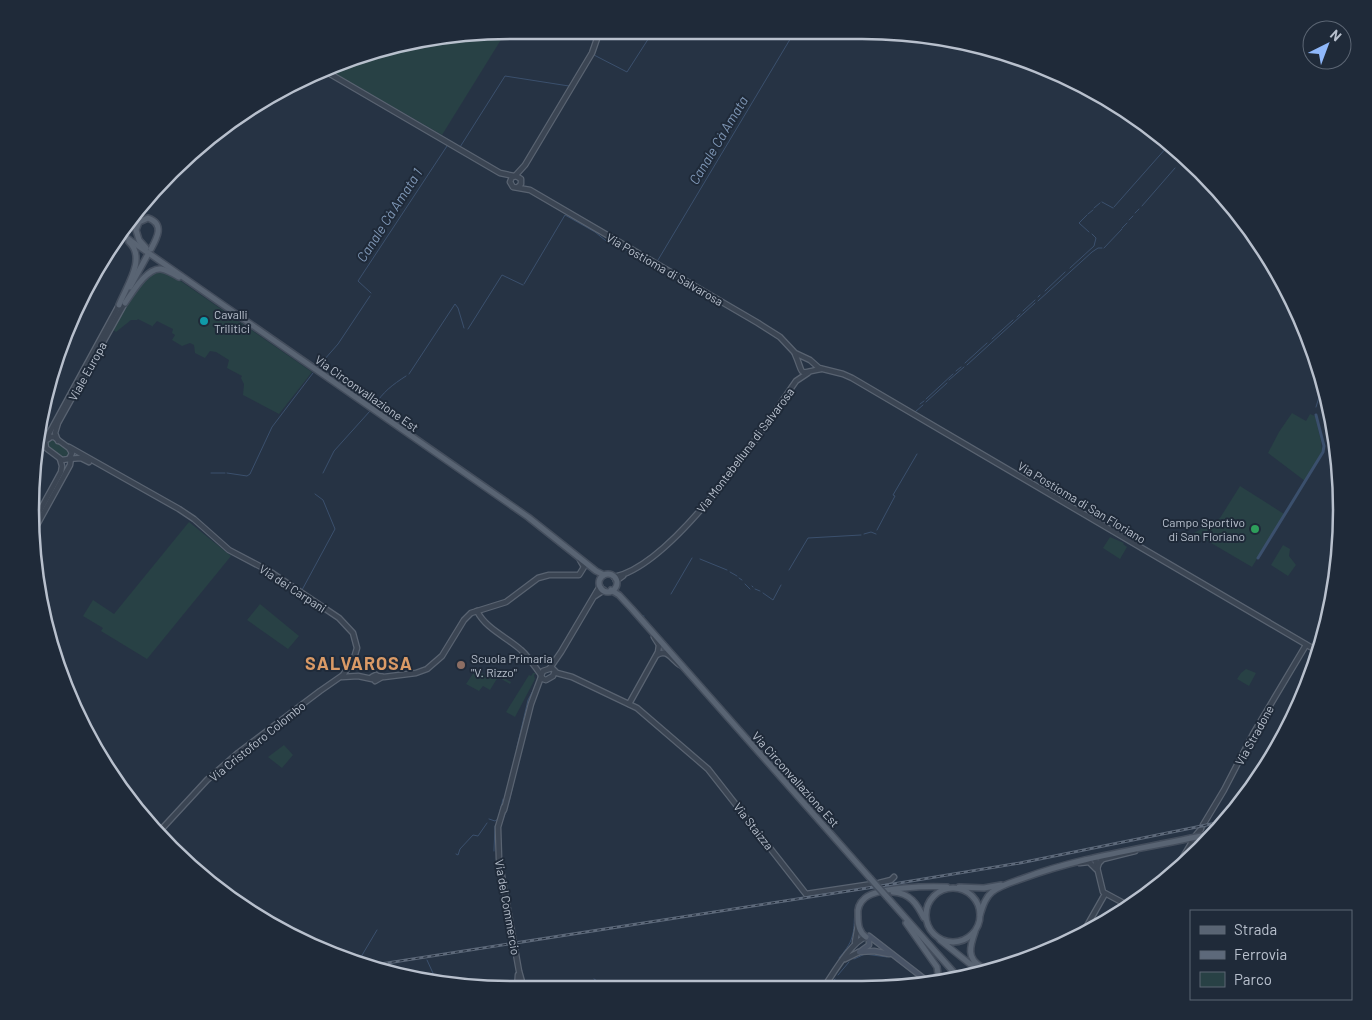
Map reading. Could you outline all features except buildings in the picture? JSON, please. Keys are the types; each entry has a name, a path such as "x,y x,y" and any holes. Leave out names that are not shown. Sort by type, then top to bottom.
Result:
{"main road":[{"path":"140,219 150,216 159,222 162,234 152,250 159,228 154,220 146,219 139,222 136,234 140,241 180,274"},
{"name":"Via Circonvallazione Est","path":"125,238 180,274 538,524 602,576"},
{"path":"122,304 137,258 134,248 125,239"},
{"path":"122,304 148,257"},
{"path":"122,304 148,274 157,269 172,274 206,292"},
{"path":"609,574 615,581 619,595 611,590 602,588 602,576 609,574"},
{"path":"611,590 615,581"},
{"name":"Via Circonvallazione Est","path":"619,595 954,972"},
{"path":"922,977 869,938 858,924 858,911 861,902 870,895 887,896 915,888 987,887 1006,884 1054,868 1095,858 1201,837"},
{"path":"979,966 970,954 970,945 988,897 995,890 1006,884"},
{"path":"927,924 926,912 930,900 939,892 952,888 964,890 973,896 978,905 980,915"},
{"path":"887,896 898,892 910,897 918,905 927,924 937,936 970,964 977,967"},
{"path":"887,896 936,966 937,975"},
{"path":"937,936 946,941 960,941 969,937 976,929"},
{"path":"859,952 867,947 869,938"},
{"path":"859,952 877,951 890,953"}],"street":[{"path":"332,74 500,173 513,187 518,187 526,165 592,52 597,39"},
{"path":"510,182 511,178 526,165"},
{"path":"500,173 515,176 521,180"},
{"name":"Via Postioma di Salvarosa","path":"521,180 530,190"},
{"name":"Via Postioma di Salvarosa","path":"518,187 530,190 778,336 795,353 812,363 823,369 848,376 912,413"},
{"name":"Viale Europa","path":"45,446 51,428 122,304"},
{"name":"Viale Europa","path":"58,441 55,433 60,419 122,304"},
{"name":"Via Postioma di Salvarosa","path":"795,353 799,366"},
{"path":"806,359 801,361 799,366 802,372 809,373 813,368 812,363"},
{"name":"Via Montebelluna di Salvarosa","path":"796,381 799,366"},
{"name":"Via Postioma di Salvarosa","path":"809,373 823,369"},
{"name":"Via Montebelluna di Salvarosa","path":"615,581 652,556 694,518 725,479 796,381 809,373"},
{"name":"Via Postioma di San Floriano","path":"912,413 1312,648"},
{"path":"45,435 51,428"},
{"name":"Via dei Carpani","path":"48,437 174,505 200,526"},
{"path":"45,446 63,460 78,458"},
{"path":"69,447 72,452 70,465"},
{"path":"39,512 61,472 62,466 59,458"},
{"path":"39,521 70,465 78,458"},
{"name":"Via dei Carpani","path":"78,458 86,460 165,503 200,526 231,550 269,571 345,623 354,634 356,644 356,653 347,673"},
{"path":"347,673 384,677 417,673 432,666 442,656 466,617 477,611 508,601 536,578 550,575 574,576 580,574 584,567 577,555"},
{"path":"553,672 555,662 594,597 602,588"},
{"path":"477,611 498,633 522,651 542,677"},
{"path":"629,704 657,655 659,648 645,627 644,622"},
{"name":"Via Stradone","path":"1187,850 1222,795 1253,734 1306,645"},
{"path":"657,655 666,653 684,667"},
{"name":"Via Staizza","path":"535,668 570,676 629,704 646,715 713,774 806,894 879,883 891,880 894,877"},
{"path":"542,677 553,672"},
{"path":"542,677 553,672"},
{"name":"Via Cristoforo Colombo","path":"162,828 207,780 243,748 347,673"},
{"name":"Via del Commercio","path":"522,981 500,866 499,843 504,807 531,704 542,677"},
{"path":"1097,870 1099,863 1103,859 1136,850"},
{"path":"1095,858 1102,890 1105,894 1122,903"},
{"path":"1054,868 1088,862 1097,870"},
{"path":"1088,923 1105,894"},
{"path":"853,946 858,924"},
{"path":"828,981 853,946 859,940 869,938"},
{"path":"842,962 859,952"},
{"name":"Via del Commercio","path":"518,981 519,971"}],"green space":[{"path":"501,39 442,135 335,73 388,55 418,48 448,43"},
{"path":"155,272 162,272 175,277 312,372 279,414 243,395 244,384 242,376 227,368 229,360 216,352 210,351 205,358 195,353 194,345 190,343 182,346 172,340 175,335 172,333 173,329 157,321 151,328 152,326 138,319 131,320 116,332 113,330 137,290"},
{"path":"1292,413 1306,421 1310,414 1315,416 1321,441 1322,451 1305,481 1268,453"},
{"path":"51,439 69,450 70,454 68,457 63,458 47,447 46,443"},
{"path":"1240,486 1284,514 1252,567 1194,533 1220,518"},
{"path":"189,522 231,556 147,659 101,631 103,628 83,616 93,600 114,614"},
{"path":"1110,537 1124,543 1127,547 1120,559 1103,548"},
{"path":"1283,545 1290,549 1289,556 1296,565 1288,576 1271,565"},
{"path":"260,604 299,636 288,649 247,620"},
{"path":"476,669 490,678 494,672 511,682 510,684 498,677 490,690 483,686 479,691 466,684"},
{"path":"1246,669 1256,673 1249,686 1237,679"},
{"path":"533,673 536,673 534,675 535,679 515,717 506,712 529,675 531,676"},
{"path":"284,745 293,755 282,768 268,757"}],"waterway":[{"name":"Canale Cà Amata 1","path":"593,56 627,72 648,39"},
{"name":"Canale Cà Amata","path":"658,260 790,39"},
{"name":"Canale Cà Amata 1","path":"582,73 588,64"},
{"name":"Canale Cà Amata 1","path":"460,147 505,76 569,86 578,74"},
{"name":"Canale Cà Amata 1","path":"450,141 457,145"},
{"name":"Canale Cà Amata 1","path":"371,293 358,281 447,146"},
{"path":"1114,207 1165,149"},
{"path":"1142,206 1175,168"},
{"path":"1102,202 1113,208"},
{"path":"1094,208 1100,203"},
{"path":"1135,213 1139,209"},
{"path":"1088,214 1093,210"},
{"name":"Canale Cà Amata","path":"524,284 565,215 595,232 610,244"},
{"path":"1087,215 1079,223 1089,232"},
{"path":"1129,220 1133,216"},
{"path":"1122,228 1127,223"},
{"path":"1104,248 1122,229"},
{"path":"1070,268 1094,246 1096,238 1092,234"},
{"name":"Canale Cà Amata","path":"618,245 655,266"},
{"path":"1038,301 1092,252 1102,248"},
{"path":"1045,291 1065,272"},
{"name":"Canale Cà Amata","path":"468,329 502,275 523,285"},
{"name":"Canale Cà Amata 1","path":"317,368 338,344 370,296"},
{"path":"1023,311 1035,300"},
{"path":"967,365 1035,303"},
{"name":"Canale Cà Amata","path":"409,374 455,304 464,328"},
{"path":"1017,317 1020,314"},
{"path":"992,339 1013,320"},
{"path":"965,363 987,343"},
{"path":"956,371 961,367"},
{"path":"949,380 964,367"},
{"name":"Canale Cà Amata 1","path":"227,473 247,476 250,474 272,427 313,373"},
{"path":"926,399 953,374"},
{"name":"Canale Cà Amata","path":"374,406 388,389 406,376"},
{"path":"926,402 947,383"},
{"path":"1316,407 1319,397"},
{"path":"920,404 924,401"},
{"path":"915,412 923,405"},
{"name":"Canale Cà Amata","path":"323,473 334,451 370,411"},
{"path":"1258,558 1323,452 1324,446 1316,415"},
{"path":"877,530 895,496 893,495 917,454"},
{"name":"Canale Cà Amata 1","path":"211,473 225,473"},
{"name":"Canale Cà Amata","path":"302,590 335,529 323,500 315,494"},
{"path":"864,534 871,532 876,534"},
{"path":"789,570 808,538 861,535"},
{"path":"671,594 692,558"},
{"path":"700,559 727,570"},
{"path":"730,572 737,576"},
{"path":"745,584 750,589"},
{"path":"763,593 773,600 781,585"},
{"path":"755,589 760,591"},
{"path":"517,747 528,700 537,683"},
{"path":"509,802 514,781"},
{"path":"489,819 495,821 498,819 503,799"},
{"path":"504,817 507,808"},
{"path":"456,854 458,855 460,849 473,835 478,836 487,823"},
{"path":"494,851 495,826"},
{"path":"839,958 851,940 855,909 864,895"},
{"path":"361,957 377,930"},
{"path":"854,959 865,954 887,957"},
{"path":"427,960 434,975"},
{"path":"838,975 849,962"}],"tunnel":[{"path":"149,257 153,251"}],"railway":[{"path":"881,886 1020,863 1214,824"},
{"path":"383,964 874,887"}],"place":[{"name":"Cavalli Trilitici","path":"204,321"},
{"name":"Campo Sportivo di San Floriano","path":"1255,529"},
{"name":"Scuola Primaria \"V. Rizzo\"","path":"461,665"}],"district":[{"name":"SALVAROSA","path":"359,663"}]}
